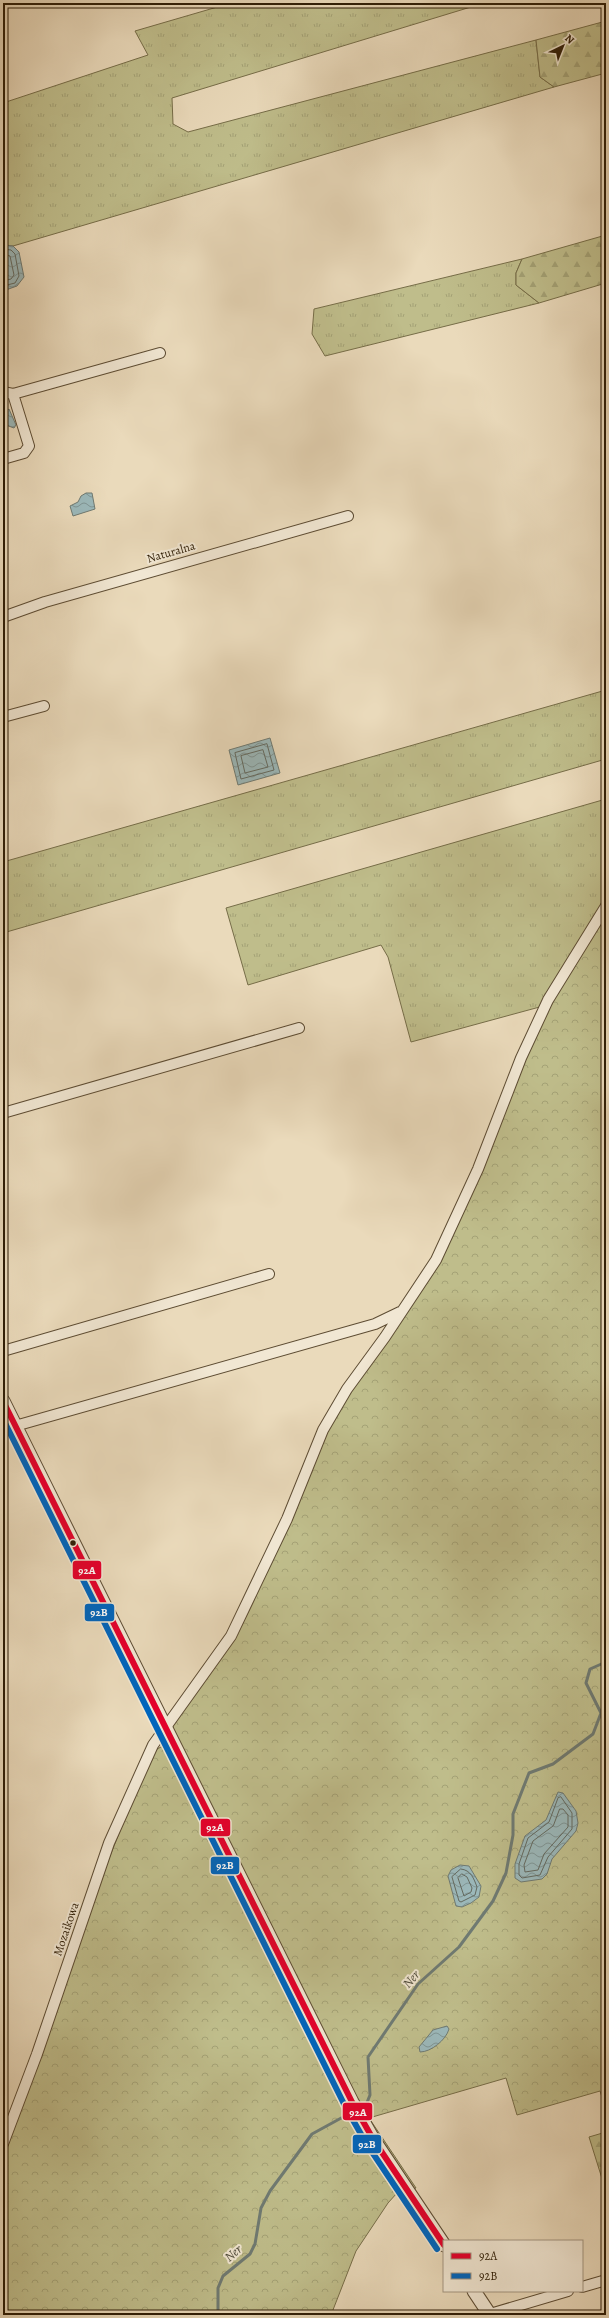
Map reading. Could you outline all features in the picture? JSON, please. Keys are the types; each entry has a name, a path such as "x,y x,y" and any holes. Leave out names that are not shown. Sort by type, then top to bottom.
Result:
{"street":[{"path":"3,459 24,453 29,446 8,393 160,353"},
{"name":"Naturalna","path":"3,617 45,602 348,516"},
{"path":"3,718 44,706"},
{"name":"Mozaikowa","path":"3,2144 37,2054 110,1843 149,1752 230,1636 287,1519 323,1430 347,1388 385,1337 441,1251 478,1169 521,1058 548,1000 564,971 606,906"},
{"path":"3,1113 299,1028"},
{"path":"3,1351 268,1274"},
{"path":"15,1426 375,1324 400,1312"},
{"path":"3,1401 358,2115 443,2243"},
{"path":"583,2287 606,2280"},
{"path":"475,2292 490,2315 565,2292"}],"green space":[{"path":"231,3 484,3 172,98 173,124 188,132 536,40 540,77 554,87 13,246 3,245 3,103 148,55 135,31"},
{"path":"606,21 606,73 554,87 540,77 536,40"},
{"path":"606,235 606,283 539,303 516,285 516,273 522,259"},
{"path":"522,259 516,273 516,285 539,303 325,356 312,334 314,309"},
{"path":"606,690 606,759 3,933 3,862"},
{"path":"606,799 606,1035 569,999 411,1042 388,957 381,945 248,985 226,908"},
{"path":"606,914 606,2110 600,2091 517,2115 506,2078 369,2118 416,2188 397,2193 388,2203 356,2251 331,2315 3,2315 3,2155 37,2064 108,1861 143,1773 157,1749 163,1746 172,1719 223,1650 332,1418 430,1272 547,1001"},
{"path":"606,2132 606,2185 604,2185 589,2137"}],"water":[{"path":"3,245 13,246 19,252 24,277 17,286 3,291"},
{"path":"9,409 16,425 14,428 3,424 3,414"},
{"path":"86,493 92,493 95,509 73,516 70,506 78,502 81,496"},
{"path":"270,738 280,773 238,785 229,750"},
{"path":"558,1792 563,1793 576,1811 578,1823 576,1831 552,1859 547,1874 542,1879 521,1882 515,1878 515,1864 525,1836 546,1820"},
{"path":"460,1865 469,1866 481,1886 479,1897 462,1907 456,1906 448,1876 451,1870"},
{"path":"447,2026 449,2029 445,2037 438,2045 429,2050 420,2052 419,2047 433,2030"}],"waterway":[{"name":"Ner","path":"359,2109 366,2105 370,2095 368,2057 418,1984 459,1947 493,1901 506,1873 513,1835 513,1814 529,1773 553,1764 593,1734 601,1713 586,1683 590,1669 606,1662"},
{"name":"Ner","path":"218,2315 218,2288 223,2276 250,2254 255,2244 261,2208 270,2191 312,2134 354,2111"}],"transit line":[{"name":"92A","path":"3,1401 352,2102 373,2139 443,2244"},
{"name":"92B","path":"3,1419 345,2106 366,2143 437,2249"}]}
